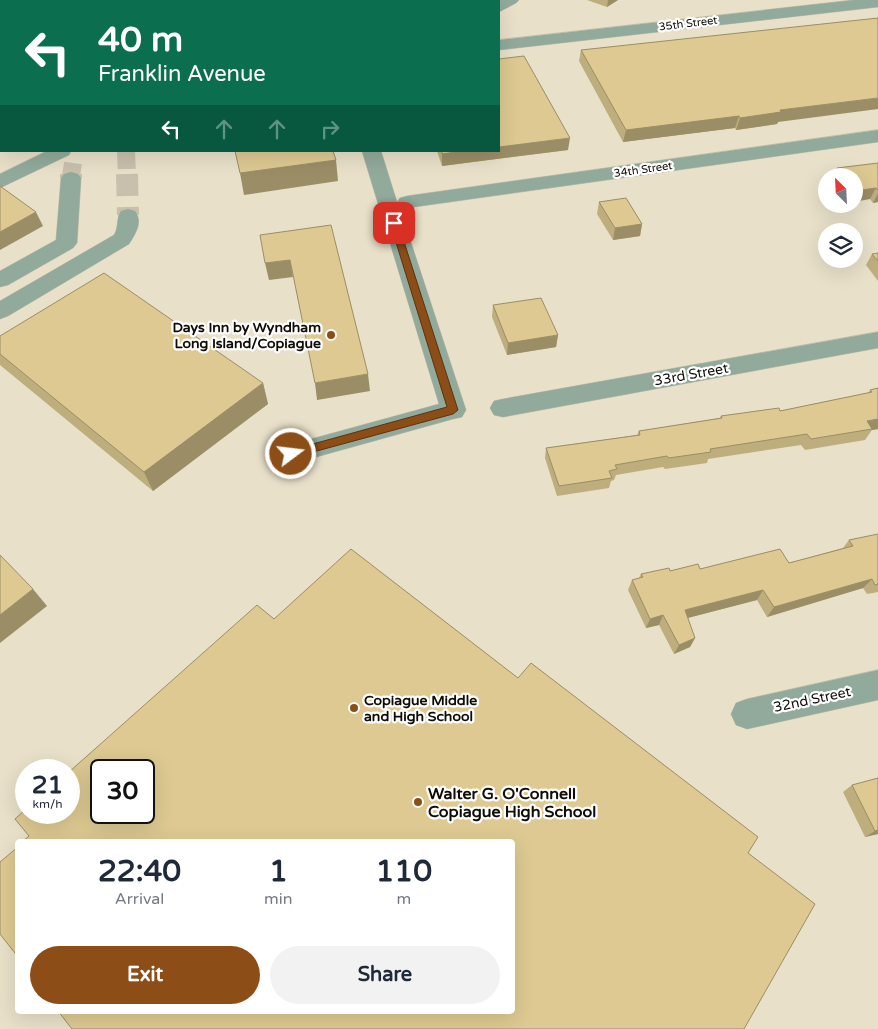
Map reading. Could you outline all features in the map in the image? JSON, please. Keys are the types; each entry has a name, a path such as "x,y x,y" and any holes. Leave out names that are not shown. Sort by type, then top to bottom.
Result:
{"street":[{"path":"500,6 511,0"},
{"name":"35th Street","path":"500,45 878,2"},
{"name":"34th Street","path":"407,202 878,136"},
{"path":"12,152 34,166"},
{"path":"291,454 453,410 371,152"},
{"path":"0,182 34,166 70,161 66,243 0,280"},
{"path":"0,311 122,240 128,229 128,215"},
{"name":"33rd Street","path":"503,408 878,340"},
{"name":"32nd Street","path":"746,714 878,685"}],"building":[{"path":"878,18 878,98 780,110 781,112 740,118 739,116 626,130 581,50"},
{"path":"524,56 570,138 500,147 500,59"},
{"path":"235,152 333,152 336,160 240,173"},
{"path":"878,163 878,190 876,188 863,190 863,168 837,168"},
{"path":"0,186 36,212 0,232"},
{"path":"626,198 642,224 615,228 599,202"},
{"name":"Days Inn by Wyndham Long Island/Copiague","path":"331,225 368,374 315,383 290,260 265,263 260,235"},
{"path":"878,253 878,261 872,254"},
{"path":"104,273 263,383 144,472 0,354 0,336"},
{"path":"541,298 558,335 508,343 493,305"},
{"path":"878,388 878,419 867,421 872,429 811,439 807,434 710,449 711,452 669,458 667,456 615,465 617,469 609,471 612,478 559,486 546,448 640,435 639,431 722,418 721,416 779,408 780,411 872,392 870,390"},
{"path":"878,534 878,584 875,585 872,579 774,607 763,590 685,610 695,638 679,645 663,615 650,619 632,580 643,577 641,574 669,568 670,571 698,564 700,569 780,549 789,563 853,546 849,540"},
{"name":"Walter G. O'Connell Copiague High School","path":"351,549 518,678 531,663 758,837 748,853 815,904 744,1029 72,1029 60,1014 515,1014 515,839 25,839 29,836 19,824 80,824 80,762 257,605 274,619"},
{"path":"0,555 33,589 0,615"},
{"path":"878,778 878,830 875,831 852,785"},
{"path":"15,850 15,953 0,934 0,862"}],"tunnel":[{"path":"126,152 127,176"},
{"path":"71,176 73,163"},
{"path":"127,174 128,215"}],"place":[{"name":"Days Inn by Wyndham Long Island/Copiague","path":"331,335"},
{"name":"Copiague Middle and High School","path":"354,708"},
{"name":"Walter G. O'Connell Copiague High School","path":"418,802"}],"route":[{"path":"291,454 453,410 394,223"}]}
